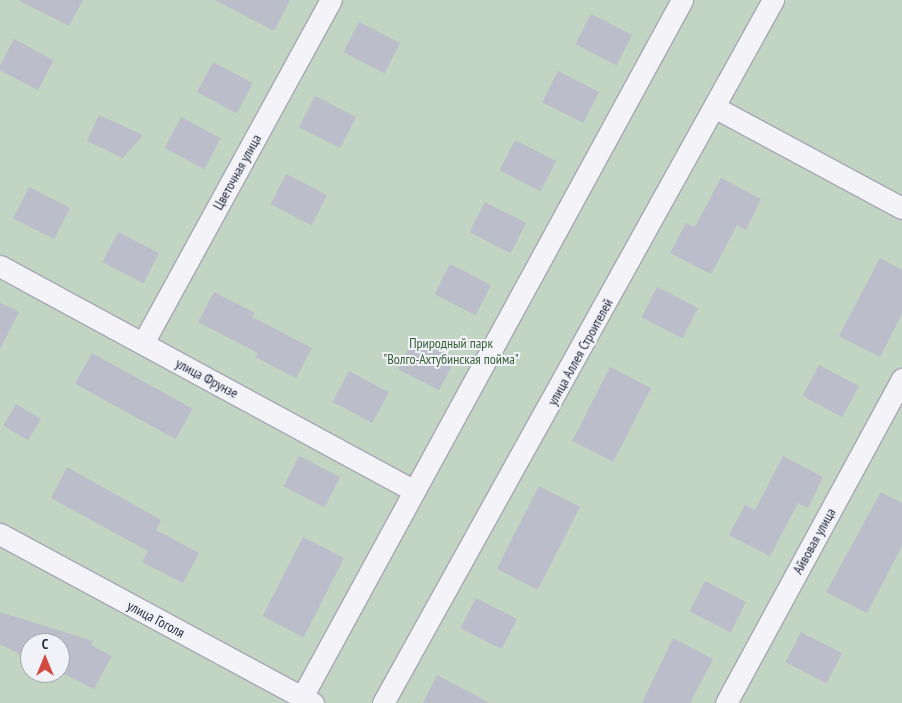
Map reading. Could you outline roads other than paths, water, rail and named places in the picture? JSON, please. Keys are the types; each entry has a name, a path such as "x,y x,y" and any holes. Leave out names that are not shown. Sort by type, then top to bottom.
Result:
{"street":[{"name":"Цветочная улица","path":"143,344 330,0"},
{"path":"307,700 414,490 682,0"},
{"name":"улица Аллея Строителей","path":"383,703 716,108 773,0"},
{"path":"716,108 902,208"},
{"name":"улица Фрунзе","path":"0,266 414,490"},
{"name":"Айвовая улица","path":"726,703 902,379"},
{"name":"улица Гоголя","path":"0,534 307,700"}],"park label":[{"name":"Природный парк \"Волго-Ахтубинская пойма\"","path":"451,352"}]}
